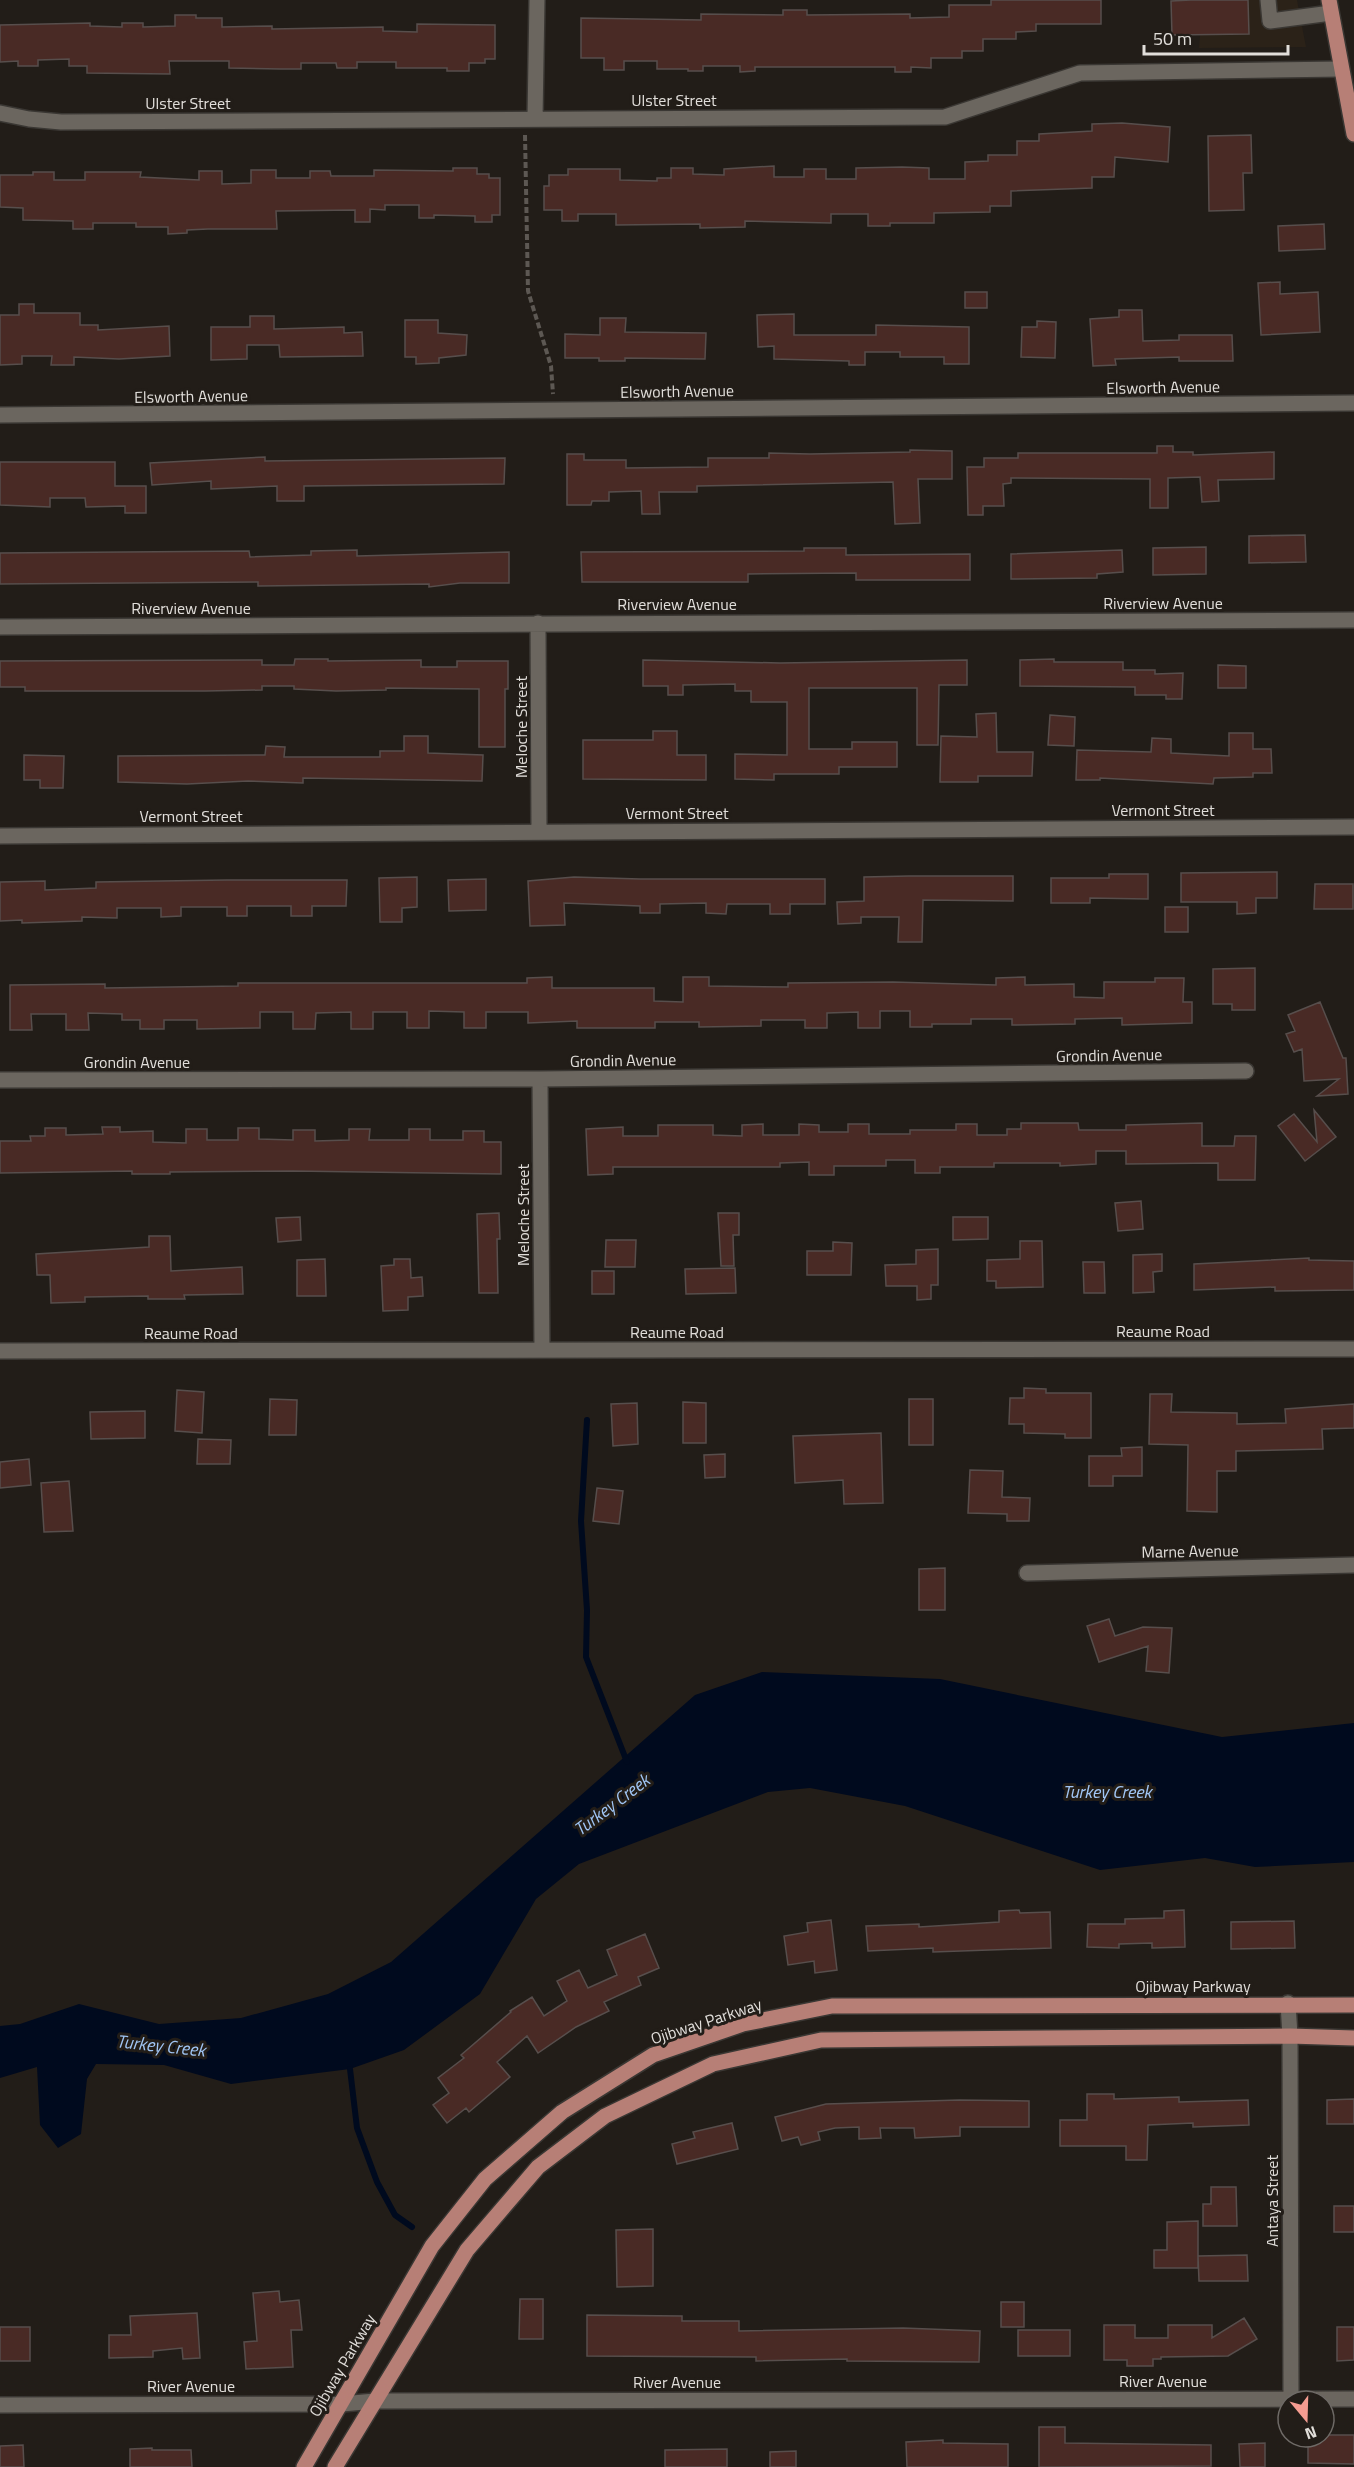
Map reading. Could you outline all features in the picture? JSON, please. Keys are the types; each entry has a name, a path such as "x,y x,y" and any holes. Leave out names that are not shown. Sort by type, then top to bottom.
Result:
{"main road":[{"path":"1330,6 1354,134"},
{"name":"Ojibway Parkway","path":"304,2467 432,2246 485,2179 562,2112 653,2055 743,2024 832,2006 1354,2005"},
{"path":"335,2467 467,2250 538,2167 605,2116 712,2064 821,2040 1290,2036 1354,2038"}],"street":[{"path":"530,119 537,0"},
{"path":"1268,0 1270,21 1330,6"},
{"name":"Ulster Street","path":"0,113 61,122 945,117 1080,73 1341,69"},
{"name":"Elsworth Avenue","path":"0,415 1354,403"},
{"name":"Riverview Avenue","path":"0,627 1354,620"},
{"name":"Meloche Street","path":"538,623 539,831"},
{"name":"Vermont Street","path":"0,836 1354,827"},
{"name":"Grondin Avenue","path":"0,1080 540,1079 1246,1071"},
{"name":"Meloche Street","path":"540,1079 542,1350"},
{"name":"Reaume Road","path":"0,1351 1354,1349"},
{"name":"Marne Avenue","path":"1027,1573 1354,1565"},
{"name":"Antaya Street","path":"1288,2004 1291,2389"},
{"name":"River Avenue","path":"0,2405 342,2404 375,2401 1276,2399"},
{"name":"River Avenue","path":"1336,2399 1354,2399"}],"path":[{"path":"530,119 528,291 551,366 553,410"}],"shaded area":[{"path":"1203,0 1297,0 1306,47 1199,48"}],"water":[{"name":"Turkey Creek","path":"762,1672 940,1679 1222,1737 1354,1723 1354,1862 1255,1867 1205,1858 1100,1870 905,1806 810,1788 768,1792 579,1864 536,1899 480,1994 404,2050 350,2069 231,2084 164,2065 96,2064 87,2079 81,2134 58,2148 40,2125 37,2067 0,2078 0,2026 20,2024 79,2004 159,2024 241,2018 328,1994 391,1962 695,1695"}],"building":[{"path":"991,0 1101,0 1101,24 1036,24 1036,31 1016,32 1016,39 983,39 983,51 962,51 962,58 931,58 931,68 911,67 911,72 895,72 895,67 755,67 755,71 740,72 740,66 703,66 703,71 688,71 688,69 657,69 657,61 624,61 624,70 604,70 604,58 581,58 581,18 701,20 701,14 783,15 783,10 807,10 807,15 910,14 910,18 949,17 949,5 991,5"},
{"path":"1248,0 1249,34 1172,35 1171,1"},
{"path":"175,15 222,18 222,27 272,26 272,29 383,27 383,31 417,32 417,24 495,25 495,59 485,59 485,63 469,63 469,71 447,71 447,68 396,68 396,62 357,62 357,68 337,68 336,63 301,63 301,69 280,69 229,68 229,61 169,61 170,74 87,73 87,66 69,66 69,59 38,60 38,66 18,66 18,61 0,62 0,25 90,23 90,26 122,27 122,23 143,23 143,27 175,26"},
{"path":"1122,123 1170,127 1168,162 1115,157 1114,177 1092,177 1092,188 1011,191 1011,206 990,206 990,212 934,213 934,223 890,223 890,226 868,226 868,214 831,214 831,223 745,221 745,227 700,228 700,224 616,225 616,214 578,214 578,221 562,221 562,210 544,210 544,186 549,186 549,175 568,175 568,169 620,169 620,180 657,181 657,178 671,178 671,168 693,168 693,174 724,175 724,169 774,166 774,177 804,177 804,169 826,169 826,179 856,179 856,168 902,167 929,168 929,179 965,179 965,162 988,161 988,155 1017,155 1017,141 1039,141 1039,134 1092,131 1092,124"},
{"path":"1251,135 1252,173 1243,173 1244,210 1209,211 1208,136"},
{"path":"453,168 477,168 477,174 489,174 489,178 500,178 500,215 492,215 492,222 475,222 475,216 434,215 434,218 419,218 419,205 385,205 385,210 370,209 370,222 355,222 355,210 276,211 277,229 208,229 168,234 168,227 136,227 136,223 93,223 93,229 73,229 73,221 23,220 23,208 0,207 0,175 33,175 33,172 54,172 54,180 85,180 85,172 141,172 140,177 199,180 199,171 222,171 222,184 251,183 251,170 276,170 276,178 310,178 310,171 330,171 331,176 374,176 374,170 453,171"},
{"path":"1324,224 1325,249 1279,251 1278,226"},
{"path":"1280,282 1280,294 1318,292 1320,332 1261,335 1258,283"},
{"path":"965,292 987,292 987,308 965,308"},
{"path":"19,304 34,304 34,313 80,313 80,325 98,325 98,330 169,326 170,356 119,359 74,357 74,365 51,365 52,356 22,356 22,364 0,365 0,315 19,315"},
{"path":"1119,310 1142,310 1143,341 1179,340 1179,335 1232,335 1233,361 1179,361 1179,357 1115,359 1116,365 1093,366 1090,319 1119,317"},
{"path":"794,314 794,335 876,335 876,325 969,327 969,364 944,364 944,357 900,357 900,352 865,352 865,365 849,365 849,361 774,359 774,346 758,347 757,315"},
{"path":"250,316 274,316 274,329 344,327 344,333 362,332 363,356 280,357 279,345 247,345 247,359 211,360 211,327 250,327"},
{"path":"600,318 626,318 625,332 706,333 705,359 625,358 625,361 599,361 599,358 565,358 565,334 600,335"},
{"path":"405,320 438,320 438,333 467,335 466,355 439,358 439,363 416,364 416,357 405,357"},
{"path":"1037,321 1056,322 1055,358 1021,357 1022,327 1037,327"},
{"path":"1157,446 1173,446 1173,452 1193,452 1193,455 1274,452 1274,479 1218,480 1219,501 1202,502 1200,477 1168,478 1168,508 1150,508 1150,479 1011,478 1011,483 1003,484 1004,506 983,506 983,515 968,515 967,467 984,467 984,458 1018,458 1018,453 1157,453"},
{"path":"910,450 952,451 952,479 918,479 920,523 895,524 893,482 697,486 697,492 659,492 660,514 642,514 641,491 609,492 609,501 592,501 591,505 567,505 567,454 584,454 584,460 626,460 626,468 708,467 708,458 769,458 769,453 910,452"},
{"path":"265,457 265,461 505,458 504,484 304,486 304,501 277,501 277,486 211,489 211,481 152,485 150,463"},
{"path":"0,462 115,462 115,486 146,486 146,513 125,513 125,506 86,507 85,498 50,498 50,507 0,505"},
{"path":"1305,535 1306,562 1249,563 1249,536"},
{"path":"1206,547 1206,574 1153,575 1153,548"},
{"path":"804,548 846,548 846,555 970,554 970,580 856,580 856,573 748,574 748,582 582,582 581,552 804,551"},
{"path":"357,550 357,556 509,552 509,583 460,583 429,587 429,584 258,586 258,582 0,584 0,553 249,551 250,557 311,555 311,551"},
{"path":"1122,550 1123,572 1097,574 1097,578 1011,579 1011,554"},
{"path":"295,659 421,660 421,667 457,667 457,661 508,661 508,689 505,689 505,747 479,747 479,689 386,688 386,690 336,691 294,689 294,686 262,686 262,690 25,691 25,687 0,687 0,661 262,660 262,665 294,665"},
{"path":"1054,659 1054,662 1123,662 1123,670 1155,670 1155,674 1183,673 1182,699 1166,699 1166,695 1135,695 1135,687 1020,686 1020,660"},
{"path":"643,660 780,663 967,660 967,685 939,685 938,745 917,745 917,688 809,688 809,749 852,749 852,742 897,742 897,767 839,767 839,774 774,774 774,780 735,779 735,754 787,755 787,702 751,702 751,691 735,691 735,684 683,685 683,695 668,695 668,686 643,686"},
{"path":"1218,665 1246,666 1246,688 1218,688"},
{"path":"996,713 997,752 1033,752 1032,776 978,776 978,782 940,782 941,736 977,737 976,714"},
{"path":"1050,715 1075,717 1074,746 1048,745"},
{"path":"653,731 677,731 677,755 706,755 706,780 583,779 583,740 653,740"},
{"path":"1229,733 1253,733 1253,749 1271,749 1272,773 1253,773 1253,777 1214,778 1213,784 1100,778 1100,780 1076,780 1077,750 1151,752 1152,738 1171,739 1171,753 1229,756"},
{"path":"404,736 428,736 428,753 483,755 482,781 303,778 303,783 118,782 118,756 265,755 266,746 285,747 284,757 380,757 380,751 404,751"},
{"path":"24,755 64,756 63,788 40,788 40,780 24,780"},
{"path":"1277,872 1277,898 1256,898 1256,913 1237,914 1237,902 1181,902 1181,873"},
{"path":"1109,874 1148,874 1148,899 1090,898 1090,903 1051,903 1051,878 1109,878"},
{"path":"1013,876 1013,901 923,900 922,942 898,942 899,917 861,917 861,923 838,924 837,902 864,901 864,877"},
{"path":"417,877 417,907 402,908 402,922 380,922 379,878"},
{"path":"574,877 825,879 825,904 790,904 790,914 770,914 770,904 727,904 726,914 706,913 706,903 660,904 660,913 640,913 640,906 564,903 565,925 530,926 528,881"},
{"path":"486,879 486,910 449,911 448,880"},
{"path":"347,880 346,906 312,906 312,916 291,916 291,906 247,906 247,916 227,916 227,907 181,907 181,916 161,917 161,908 117,908 117,918 82,917 82,921 22,923 22,920 0,921 0,882 45,881 45,890 96,888 96,882"},
{"path":"1315,884 1353,884 1353,909 1314,909"},
{"path":"1165,907 1188,907 1188,932 1165,932"},
{"path":"1255,968 1255,1010 1232,1010 1232,1004 1213,1004 1213,969"},
{"path":"552,977 552,988 654,988 654,1001 683,1002 683,977 709,977 709,986 788,987 788,983 893,982 996,985 996,978 1025,977 1025,985 1074,984 1074,997 1104,998 1104,982 1155,982 1155,978 1184,978 1183,1002 1192,1002 1192,1023 1122,1025 1122,1018 1075,1019 1075,1024 1012,1025 1012,1019 971,1019 971,1024 932,1024 932,1027 910,1027 910,1011 880,1011 880,1028 858,1028 858,1012 827,1013 827,1028 805,1028 805,1020 761,1020 761,1026 699,1027 699,1022 655,1022 655,1028 577,1028 577,1021 528,1023 528,1012 486,1012 486,1028 464,1028 464,1012 429,1011 429,1028 407,1028 407,1012 373,1012 373,1029 351,1029 351,1012 316,1013 315,1029 293,1029 293,1012 260,1012 260,1028 197,1029 197,1020 164,1020 164,1029 140,1029 140,1020 122,1020 122,1014 88,1013 89,1030 66,1030 66,1014 31,1014 32,1030 10,1030 10,985 105,984 105,988 238,986 238,983 527,983 527,978"},
{"path":"1320,1002 1343,1058 1346,1058 1348,1094 1317,1096 1339,1079 1304,1081 1302,1049 1294,1052 1286,1034 1295,1031 1288,1015"},
{"path":"1314,1110 1336,1137 1305,1161 1278,1126 1294,1114 1317,1142"},
{"path":"1021,1123 1078,1123 1079,1130 1126,1130 1126,1125 1202,1123 1202,1146 1234,1146 1235,1136 1256,1136 1255,1180 1218,1180 1218,1163 1126,1164 1126,1151 1096,1151 1096,1164 1060,1166 1060,1163 994,1163 994,1167 940,1167 940,1173 915,1173 915,1160 886,1160 886,1166 834,1166 834,1175 809,1175 809,1162 780,1163 780,1167 613,1167 613,1174 588,1175 586,1129 623,1127 623,1136 658,1136 658,1125 713,1125 713,1135 742,1136 742,1125 763,1124 763,1135 799,1135 799,1124 819,1125 819,1132 848,1132 848,1124 869,1124 869,1134 910,1134 910,1130 956,1130 956,1124 977,1124 977,1135 1007,1135 1007,1129 1021,1129"},
{"path":"102,1127 120,1127 120,1132 153,1131 153,1142 186,1143 186,1129 207,1129 207,1140 238,1140 238,1128 259,1128 259,1139 293,1140 293,1130 315,1130 315,1141 349,1140 349,1129 370,1129 369,1140 409,1140 409,1129 430,1129 430,1140 463,1140 463,1131 484,1131 484,1142 501,1142 501,1174 293,1171 170,1172 170,1174 132,1174 132,1171 0,1173 0,1141 31,1141 30,1136 45,1136 45,1128 66,1128 66,1135 103,1134"},
{"path":"1141,1201 1143,1229 1118,1231 1115,1203"},
{"path":"499,1213 498,1293 479,1293 477,1214"},
{"path":"718,1213 739,1213 739,1235 733,1235 734,1266 721,1266"},
{"path":"300,1217 301,1240 278,1242 276,1218"},
{"path":"953,1217 988,1217 988,1239 953,1240"},
{"path":"149,1236 170,1236 171,1271 242,1267 243,1294 184,1295 185,1299 148,1299 148,1296 85,1297 85,1302 51,1303 50,1275 37,1275 36,1254 149,1247"},
{"path":"606,1240 636,1240 635,1267 605,1267"},
{"path":"1020,1241 1042,1241 1043,1287 996,1288 996,1281 987,1281 987,1260 1020,1259"},
{"path":"833,1242 852,1243 851,1275 807,1275 807,1251 833,1251"},
{"path":"938,1249 938,1285 931,1285 931,1299 917,1300 917,1286 886,1286 885,1265 916,1264 916,1250"},
{"path":"1162,1254 1162,1271 1153,1272 1154,1292 1133,1293 1133,1255"},
{"path":"1309,1258 1309,1260 1354,1261 1354,1290 1275,1291 1275,1287 1194,1290 1194,1264"},
{"path":"325,1259 326,1296 297,1296 297,1260"},
{"path":"394,1259 410,1259 411,1278 422,1277 423,1296 408,1297 408,1310 383,1311 381,1266 394,1265"},
{"path":"1083,1262 1104,1262 1105,1293 1084,1293"},
{"path":"735,1268 736,1293 686,1294 685,1269"},
{"path":"592,1271 614,1271 614,1294 592,1294"},
{"path":"1024,1388 1046,1389 1046,1393 1091,1393 1091,1438 1065,1438 1065,1434 1024,1433 1024,1424 1009,1424 1010,1398 1024,1398"},
{"path":"177,1390 204,1392 202,1433 175,1431"},
{"path":"1150,1394 1172,1394 1171,1412 1237,1413 1237,1424 1286,1423 1285,1409 1354,1404 1354,1428 1322,1429 1323,1449 1236,1451 1236,1471 1217,1471 1217,1512 1187,1511 1188,1445 1149,1444"},
{"path":"270,1399 297,1400 296,1435 269,1435"},
{"path":"909,1399 933,1399 933,1445 909,1445"},
{"path":"683,1402 706,1403 706,1443 683,1443"},
{"path":"637,1403 638,1444 613,1446 611,1404"},
{"path":"145,1411 145,1438 91,1439 90,1412"},
{"path":"881,1433 883,1503 844,1504 843,1480 795,1483 793,1436"},
{"path":"198,1439 231,1440 230,1464 197,1464"},
{"path":"1142,1447 1142,1476 1113,1476 1113,1486 1089,1486 1089,1456 1122,1456 1121,1448"},
{"path":"725,1454 725,1477 705,1478 704,1455"},
{"path":"29,1459 31,1485 0,1488 0,1462"},
{"path":"970,1470 1003,1471 1002,1497 1030,1498 1029,1521 1007,1521 1007,1514 968,1513"},
{"path":"69,1481 73,1531 44,1532 41,1483"},
{"path":"597,1488 623,1491 619,1524 593,1521"},
{"path":"945,1568 945,1610 919,1610 919,1569"},
{"path":"1109,1619 1115,1636 1143,1627 1172,1628 1169,1673 1146,1671 1148,1646 1099,1662 1087,1626"},
{"path":"1019,1910 1020,1913 1050,1912 1051,1948 933,1952 933,1948 868,1951 866,1926 919,1924 919,1927 999,1922 999,1911"},
{"path":"1184,1910 1185,1947 1152,1948 1152,1943 1119,1944 1119,1948 1087,1947 1088,1924 1125,1924 1125,1919 1164,1918 1164,1911"},
{"path":"831,1920 837,1970 815,1973 814,1961 788,1965 784,1936 808,1932 807,1923"},
{"path":"1294,1921 1295,1948 1231,1949 1231,1922"},
{"path":"645,1934 659,1968 638,1977 641,1985 604,2002 609,2011 576,2027 538,2053 527,2036 497,2062 510,2077 469,2112 466,2108 447,2123 433,2105 449,2093 438,2078 464,2058 461,2055 510,2011 532,1997 544,2016 567,2001 557,1981 579,1970 588,1988 617,1975 607,1950"},
{"path":"1087,2094 1114,2094 1114,2099 1179,2097 1179,2102 1248,2100 1249,2125 1193,2127 1193,2123 1148,2125 1147,2160 1126,2160 1126,2146 1060,2146 1060,2120 1087,2120"},
{"path":"1354,2099 1354,2124 1327,2124 1327,2100"},
{"path":"959,2100 1029,2101 1029,2127 960,2127 960,2136 915,2138 914,2128 880,2128 881,2138 859,2139 859,2127 835,2128 818,2132 820,2140 801,2145 798,2137 782,2141 775,2117 826,2104"},
{"path":"732,2123 738,2149 677,2164 672,2144 695,2138 693,2132"},
{"path":"1211,2187 1236,2187 1237,2226 1203,2226 1203,2204 1211,2204"},
{"path":"1334,2206 1354,2206 1354,2232 1334,2232"},
{"path":"1198,2221 1198,2268 1154,2268 1154,2250 1167,2250 1167,2222"},
{"path":"653,2229 653,2286 617,2287 616,2230"},
{"path":"1247,2255 1248,2281 1199,2281 1198,2256"},
{"path":"279,2291 280,2302 299,2300 302,2330 291,2330 293,2367 246,2369 244,2342 257,2341 253,2293"},
{"path":"520,2299 543,2299 543,2339 519,2339"},
{"path":"1001,2302 1024,2302 1024,2327 1001,2327"},
{"path":"197,2313 200,2358 183,2359 182,2348 153,2351 153,2357 109,2358 109,2335 131,2335 130,2316"},
{"path":"587,2315 682,2316 682,2321 739,2321 739,2331 903,2328 980,2331 979,2362 847,2361 847,2359 756,2361 756,2357 587,2356"},
{"path":"1244,2318 1257,2339 1228,2356 1161,2357 1161,2359 1153,2359 1153,2366 1127,2366 1127,2360 1104,2360 1104,2325 1135,2325 1135,2338 1168,2338 1168,2325 1212,2325 1212,2338"},
{"path":"0,2327 30,2327 30,2361 0,2361"},
{"path":"1337,2327 1354,2327 1354,2360 1337,2361"},
{"path":"1018,2330 1070,2330 1070,2356 1018,2356"},
{"path":"1039,2427 1065,2427 1065,2443 1211,2445 1211,2466 1039,2467"},
{"path":"1336,2435 1354,2435 1354,2464 1308,2463 1308,2449 1336,2449"},
{"path":"943,2440 943,2443 1008,2444 1008,2467 907,2467 906,2442"},
{"path":"1265,2443 1265,2467 1240,2467 1239,2444"},
{"path":"23,2445 24,2467 0,2467 0,2446"},
{"path":"152,2448 152,2450 191,2450 192,2467 130,2467 130,2449"},
{"path":"727,2449 727,2467 665,2467 665,2450"},
{"path":"796,2451 796,2467 770,2467 770,2452"}],"waterway":[{"path":"587,1420 581,1521 587,1610 586,1657 627,1762"},
{"path":"350,2069 357,2128 377,2182 395,2215 412,2227"}]}
